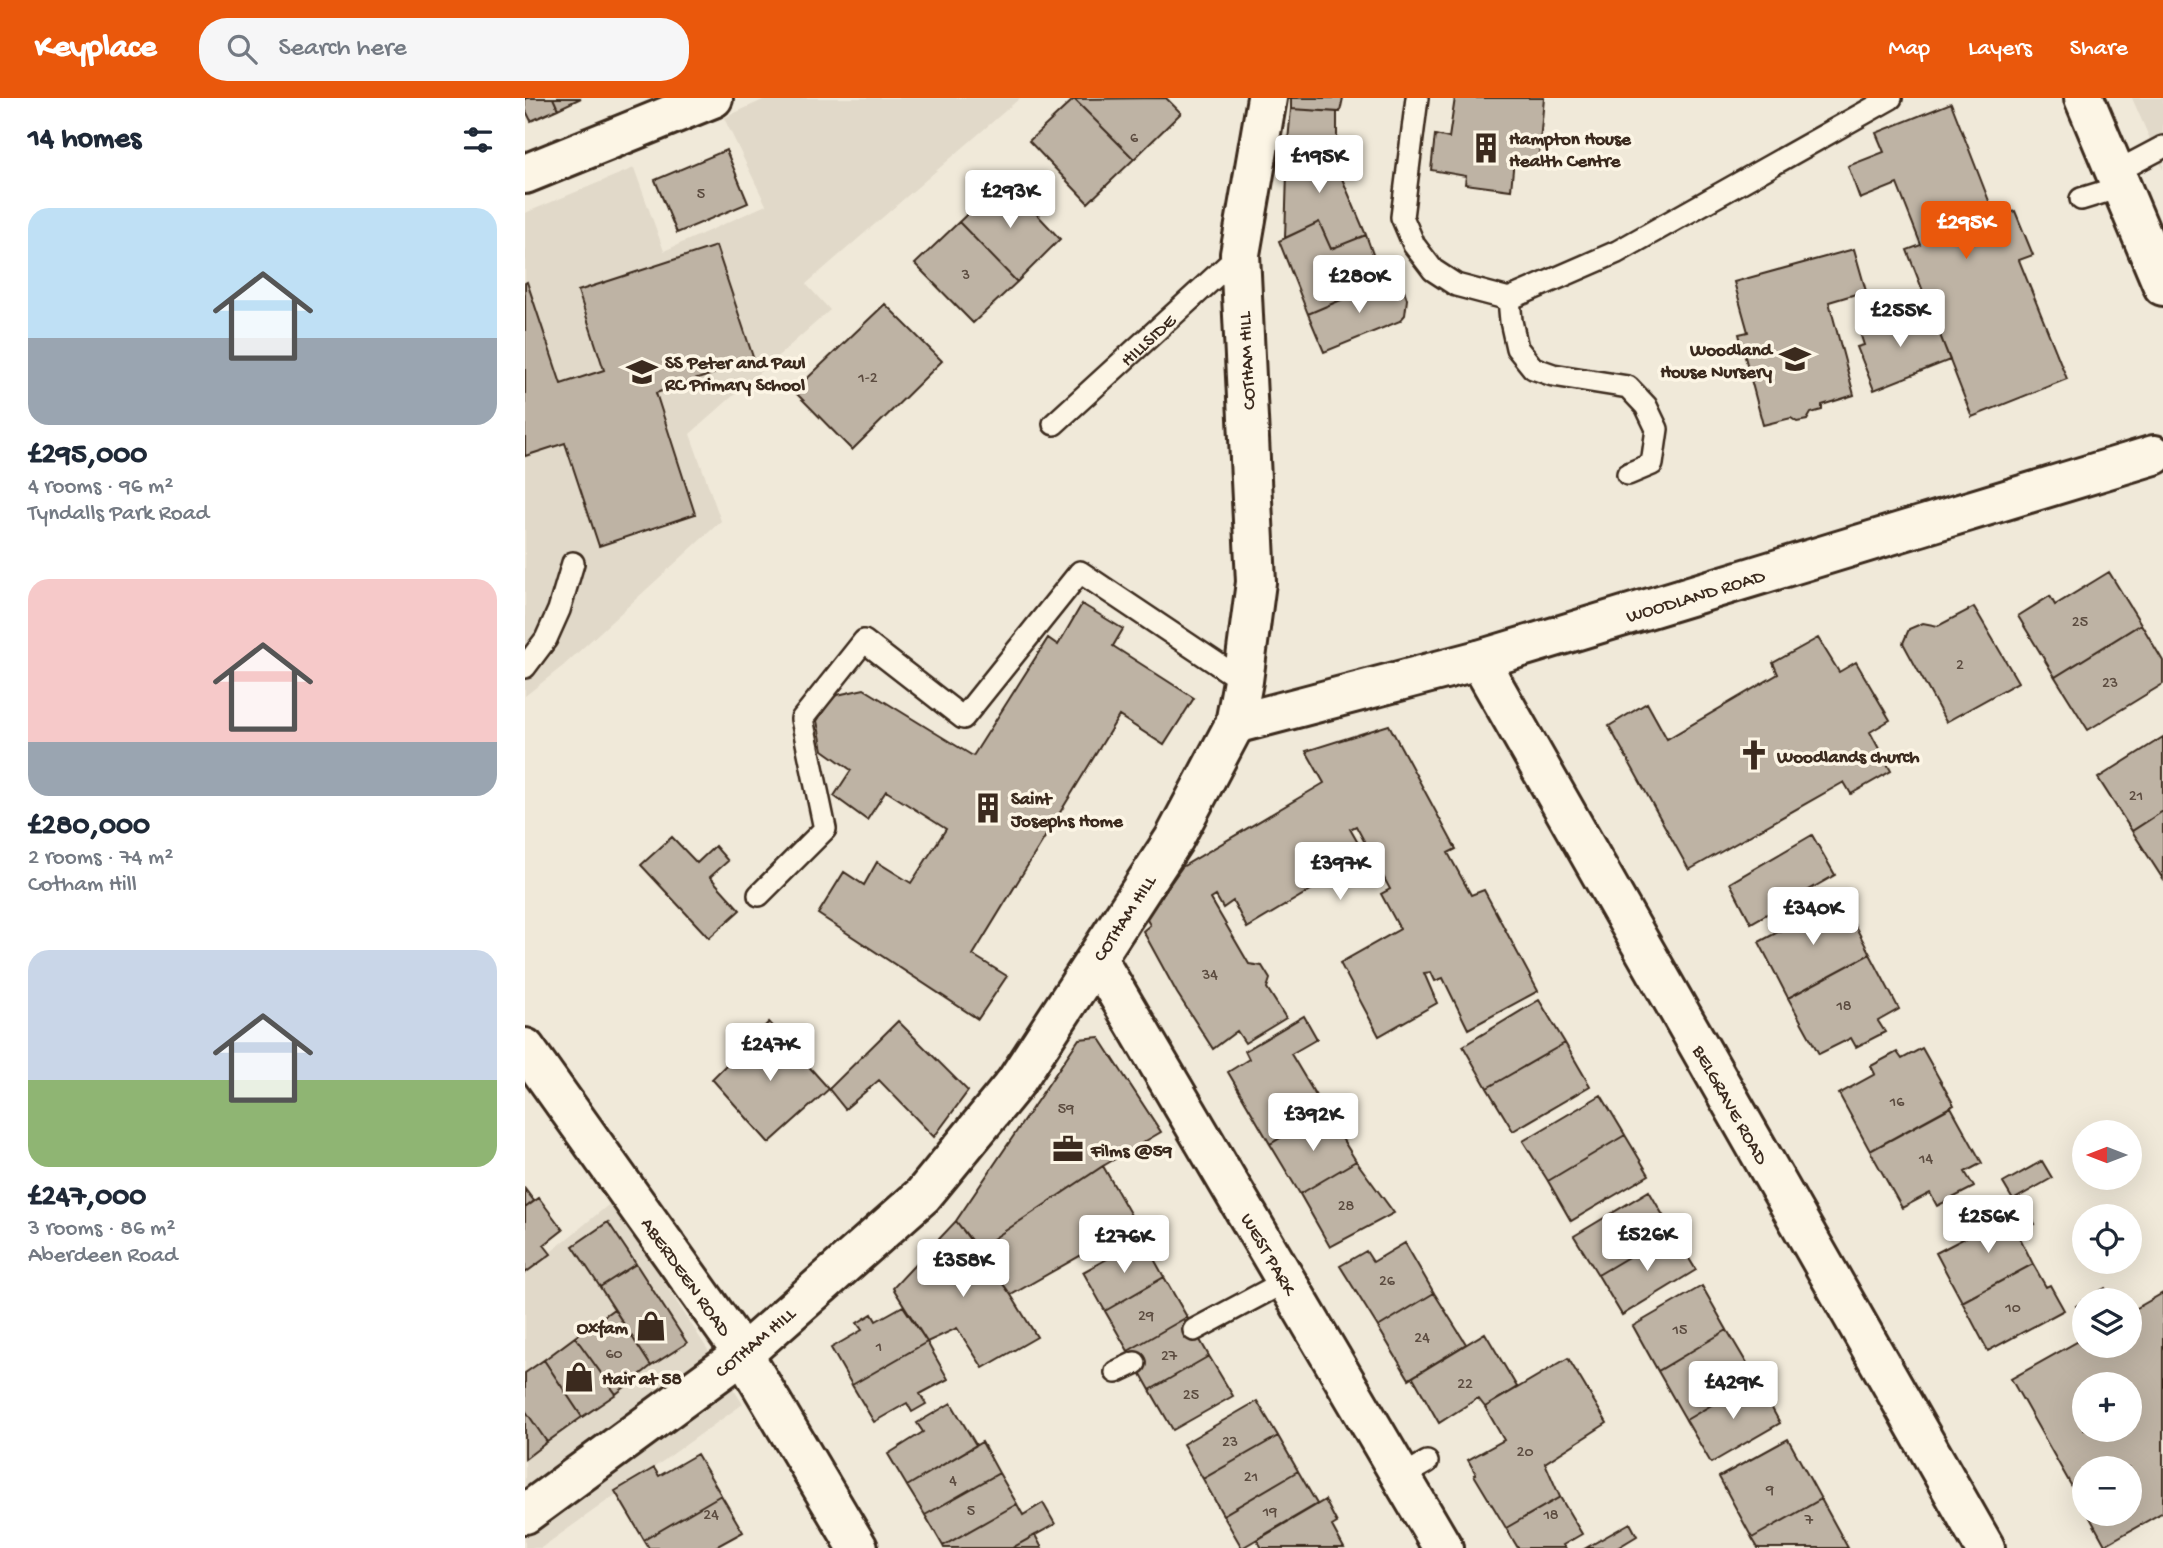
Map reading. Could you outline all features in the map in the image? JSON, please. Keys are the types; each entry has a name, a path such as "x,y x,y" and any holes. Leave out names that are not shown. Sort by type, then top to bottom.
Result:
{"street":[{"path":"525,174 713,98"},
{"name":"COTHAM HILL","path":"525,1514 743,1354 923,1195 1015,1083 1174,839 1235,724 1256,582 1240,254 1267,98"},
{"path":"2084,98 2163,286"},
{"name":"WOODLAND ROAD","path":"1235,724 1479,660 2154,455"},
{"name":"BELGRAVE ROAD","path":"1479,660 1986,1548"},
{"name":"WEST PARK","path":"1097,959 1286,1281 1414,1469 1443,1548"},
{"name":"ABERDEEN ROAD","path":"525,1048 743,1354 858,1548"}],"lane":[{"path":"1417,98 1402,217 1414,245 1433,270 1455,285 1509,299 1617,252 1891,98"},
{"path":"2081,200 2117,180 2163,147"},
{"name":"HILLSIDE","path":"1054,424 1240,254"},
{"path":"1509,299 1517,348 1533,368 1553,375 1628,387 1646,406 1657,429 1652,464 1628,474"},
{"path":"525,667 547,639 573,563"},
{"path":"759,895 825,829 802,719 864,641 963,718 1080,572 1243,681"},
{"path":"1194,1330 1286,1281"}],"shaded area":[{"name":"SS Peter and Paul RC Primary School","path":"767,98 1020,98 806,284 830,310 690,434 721,521 563,666 525,696 525,213 634,168 664,251 766,205 724,118"},
{"path":"2132,98 2163,98 2163,169"},
{"path":"612,1202 743,1404 541,1548 525,1548 525,1273"}],"building":[{"path":"525,98 553,98 558,109 531,121 525,109"},
{"path":"553,98 581,98 558,109"},
{"path":"1166,98 1181,113 1134,159 1074,99"},
{"path":"1291,98 1343,98 1340,112 1291,109"},
{"name":"Hampton House Health Centre","path":"1455,98 1544,98 1538,164 1514,159 1511,190 1465,184 1466,176 1431,170 1435,135 1449,138"},
{"path":"1074,99 1134,159 1088,203 1029,141"},
{"path":"1951,103 1996,219 2015,211 2033,255 2019,260 2067,379 1972,417 1907,250 1921,245 1897,184 1860,199 1848,166 1884,152 1876,133"},
{"path":"1291,109 1337,112 1337,142 1288,141"},
{"path":"1288,141 1330,142 1330,165 1335,162 1366,235 1331,249 1319,222 1285,238"},
{"path":"726,150 748,203 677,233 655,180"},
{"path":"1004,179 1060,239 1017,282 959,222"},
{"path":"959,222 1017,282 973,323 915,264"},
{"path":"1319,222 1331,249 1366,235 1383,282 1308,314 1279,241"},
{"path":"716,246 754,360 656,393 695,514 599,546 565,443 525,456 525,283 527,282 561,384 604,370 578,291"},
{"path":"1854,249 1866,291 1829,302 1854,395 1822,405 1822,410 1811,413 1807,420 1797,422 1791,418 1763,425 1739,334 1748,332 1734,282"},
{"path":"1391,281 1404,290 1407,299 1405,315 1400,321 1324,352 1308,314"},
{"path":"885,304 942,361 852,450 794,391"},
{"path":"1894,312 1901,328 1932,315 1950,360 1874,390 1857,347 1864,345 1858,327"},
{"path":"2109,572 2141,624 2055,677 2018,616 2050,596 2055,605"},
{"name":"Saint Josephs Home","path":"1082,604 1123,629 1113,646 1194,698 1164,745 1119,716 973,955 1007,976 978,1019 818,914 844,872 864,885 877,862 911,883 946,829 886,791 867,820 834,796 851,770 823,750 817,721 833,696 864,689 973,756 1048,638 1058,645"},
{"path":"1974,607 2018,682 1946,722 1903,643 1909,629 1923,623 1938,626"},
{"path":"2141,624 2163,661 2163,684 2088,730 2055,677"},
{"name":"Woodlands church","path":"1818,638 1839,672 1856,662 1890,720 1870,732 1891,771 1851,794 1844,782 1689,870 1609,726 1647,703 1667,739 1778,674 1773,663"},
{"path":"1389,725 1456,849 1448,853 1471,895 1484,890 1538,991 1468,1029 1443,978 1435,981 1431,972 1424,973 1437,1003 1379,1036 1340,963 1400,929 1381,894 1390,889 1356,826 1350,829 1366,857 1247,928 1233,901 1223,908 1216,896 1211,899 1249,964 1262,966 1270,979 1267,988 1286,1018 1245,1043 1237,1031 1213,1049 1177,993 1143,931 1150,925 1146,918 1182,867 1324,783 1306,751"},
{"path":"2163,737 2163,811 2132,831 2098,778"},
{"path":"2163,811 2163,879 2132,831"},
{"path":"1812,835 1835,875 1751,923 1730,883"},
{"path":"672,837 697,863 715,846 728,861 710,877 740,910 709,938 641,865"},
{"path":"1810,901 1817,915 1842,901 1870,954 1788,998 1759,942 1789,926 1783,915"},
{"path":"1870,954 1899,1009 1878,1021 1885,1032 1856,1047 1851,1038 1819,1054 1788,998"},
{"path":"1539,1000 1565,1043 1487,1088 1463,1046"},
{"path":"1304,1016 1317,1039 1291,1054 1325,1111 1270,1144 1228,1072 1249,1059 1245,1051"},
{"path":"898,1021 968,1091 934,1137 879,1080 845,1109 829,1089"},
{"path":"769,1022 829,1089 769,1143 712,1079"},
{"name":"Films @59","path":"1099,1037 1161,1132 1103,1166 978,1249 956,1221 1079,1039"},
{"path":"1565,1043 1590,1086 1513,1131 1487,1088"},
{"path":"1922,1048 1954,1105 1870,1151 1839,1094 1875,1074 1871,1066 1897,1052 1902,1059"},
{"path":"1601,1095 1625,1135 1548,1181 1523,1141"},
{"path":"1951,1107 1982,1163 1965,1172 1974,1187 1937,1206 1930,1193 1902,1208 1870,1151"},
{"path":"1325,1111 1356,1161 1300,1194 1270,1144"},
{"path":"1625,1135 1649,1175 1571,1221 1548,1181"},
{"path":"1356,1161 1394,1213 1330,1247 1300,1194"},
{"path":"2042,1161 2052,1178 2013,1200 2003,1183"},
{"path":"1103,1166 1136,1224 1011,1295 978,1249"},
{"path":"525,1189 534,1201 525,1208"},
{"path":"1649,1191 1672,1231 1598,1275 1574,1236"},
{"path":"539,1198 563,1230 544,1245 551,1254 525,1273 525,1208"},
{"path":"2026,1206 2035,1224 2018,1234 2033,1264 1962,1302 1936,1253"},
{"path":"956,1221 1011,1295 1037,1337 983,1368 957,1328 927,1342 893,1288"},
{"path":"608,1222 636,1264 600,1287 573,1246"},
{"path":"1672,1231 1696,1270 1622,1315 1598,1275"},
{"path":"1143,1239 1164,1277 1105,1311 1083,1272"},
{"path":"1405,1243 1434,1293 1378,1327 1340,1266 1366,1251 1373,1262"},
{"name":"Oxfam","path":"636,1264 687,1343 651,1366 600,1287"},
{"path":"2033,1264 2046,1287 2050,1285 2064,1310 1988,1351 1962,1302"},
{"path":"1164,1277 1187,1317 1128,1351 1105,1311"},
{"path":"1702,1286 1727,1330 1658,1371 1633,1326"},
{"path":"1434,1293 1466,1344 1409,1379 1378,1327"},
{"path":"2163,1293 2163,1512 2142,1524 2142,1456 2072,1456 2072,1487 2011,1379 2072,1345 2072,1358 2142,1358 2142,1305"},
{"path":"903,1306 927,1342 852,1385 831,1348 862,1330 857,1323 872,1314 876,1321"},
{"path":"614,1309 651,1366 616,1394 575,1337"},
{"path":"1187,1317 1209,1356 1150,1390 1128,1351"},
{"path":"1727,1330 1756,1379 1686,1420 1658,1371"},
{"path":"1485,1333 1517,1387 1485,1407 1478,1398 1439,1423 1413,1377"},
{"name":"Hair at 58","path":"575,1337 616,1394 582,1417 544,1360"},
{"path":"927,1342 948,1379 920,1394 926,1404 912,1412 907,1403 874,1422 852,1385"},
{"path":"1209,1356 1233,1396 1173,1430 1150,1390"},
{"path":"1568,1358 1607,1423 1545,1463 1560,1497 1506,1528 1468,1460 1504,1440 1485,1407"},
{"path":"544,1360 582,1417 547,1442 525,1410 525,1373"},
{"path":"1756,1379 1780,1423 1711,1463 1686,1420"},
{"path":"1257,1401 1278,1436 1203,1479 1183,1444"},
{"path":"951,1403 976,1445 907,1486 888,1454 923,1432 917,1423"},
{"path":"525,1410 547,1442 525,1459"},
{"path":"1278,1436 1298,1471 1223,1515 1203,1479"},
{"path":"1788,1439 1821,1499 1752,1538 1719,1477"},
{"path":"982,1442 999,1473 925,1515 907,1486"},
{"path":"697,1454 721,1495 644,1540 615,1491 654,1468 659,1476"},
{"path":"1298,1471 1317,1504 1242,1548 1223,1515"},
{"path":"999,1473 1017,1504 943,1546 925,1515"},
{"path":"721,1495 743,1532 714,1548 649,1548 644,1540"},
{"path":"1560,1497 1582,1534 1563,1545 1565,1548 1518,1548 1506,1528"},
{"path":"1821,1499 1848,1548 1758,1548 1752,1538"},
{"path":"1325,1500 1337,1523 1332,1526 1344,1548 1262,1548 1257,1540"},
{"path":"1043,1503 1055,1524 1012,1548 943,1546 1017,1504 1023,1515"},
{"path":"1630,1523 1637,1536 1617,1548 1586,1548"},
{"path":"2095,1526 2138,1526 2105,1545"},
{"path":"1035,1535 1042,1548 1012,1548"}],"place":[{"name":"Hampton House Health Centre","path":"1486,148"},
{"name":"Woodland House Nursery","path":"1795,359"},
{"name":"SS Peter and Paul RC Primary School","path":"642,372"},
{"name":"Woodlands church","path":"1754,755"},
{"name":"Saint Josephs Home","path":"988,808"},
{"name":"Films @59","path":"1068,1149"},
{"name":"Oxfam","path":"651,1326"},
{"name":"Hair at 58","path":"579,1377"}]}
